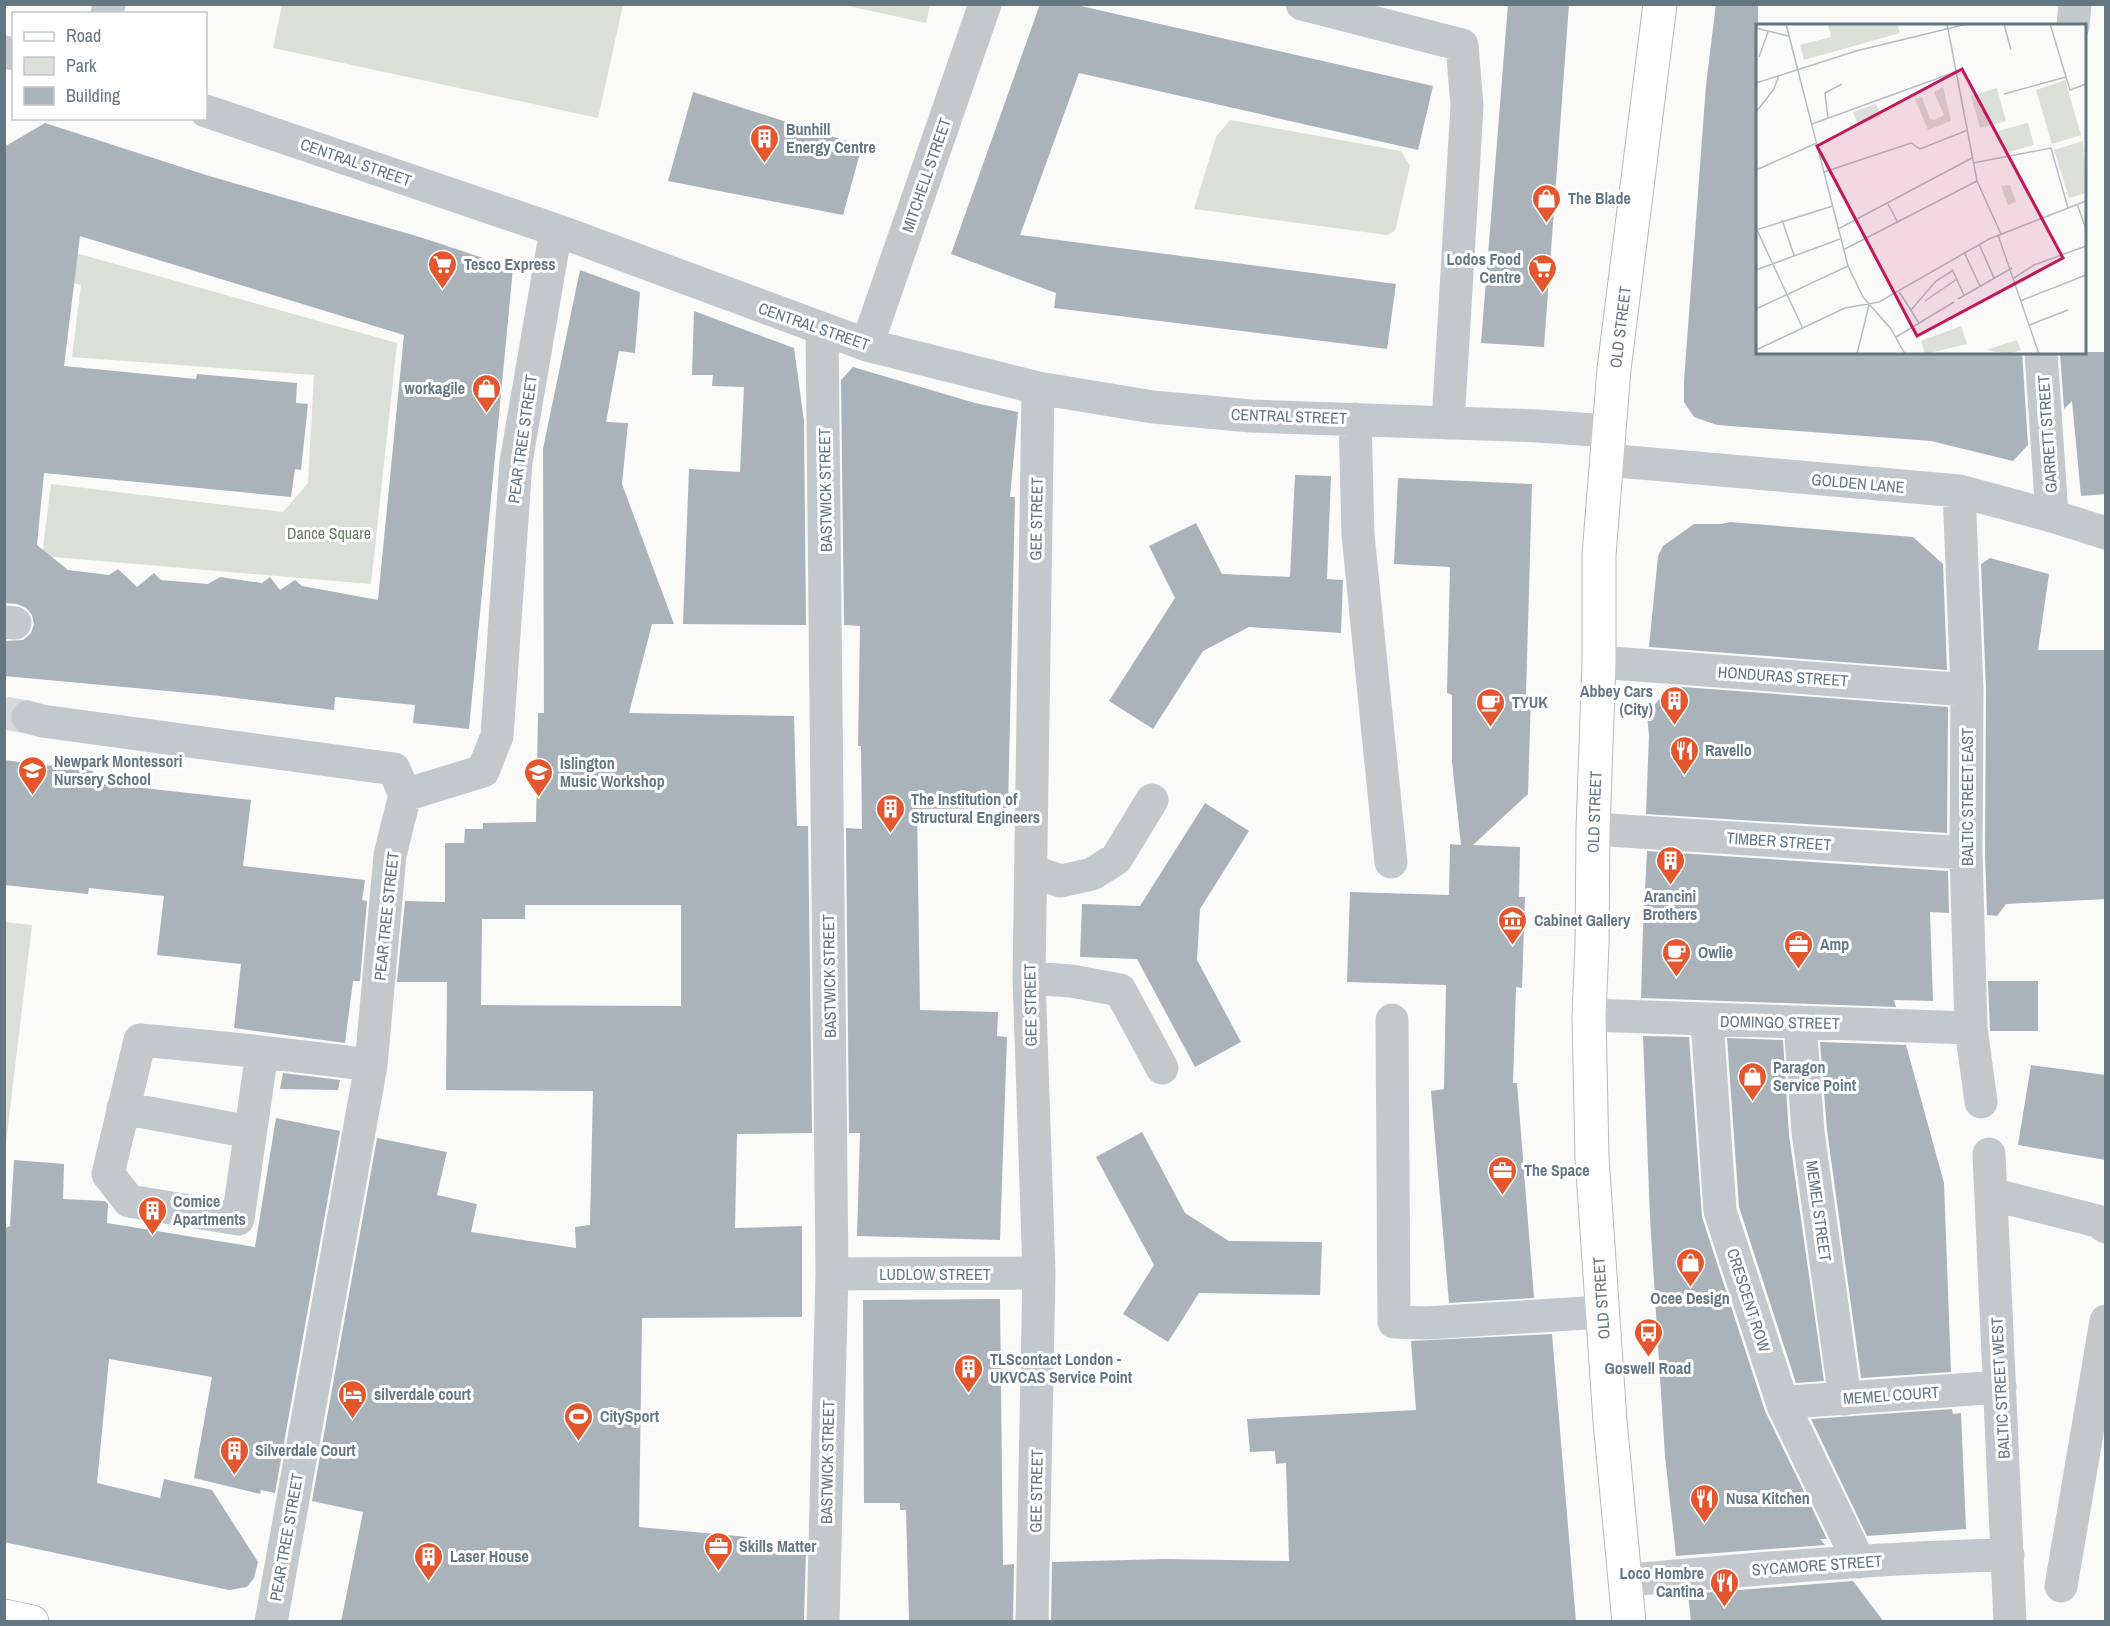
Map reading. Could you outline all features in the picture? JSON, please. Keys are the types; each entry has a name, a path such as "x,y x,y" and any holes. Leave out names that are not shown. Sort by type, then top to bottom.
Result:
{"main road":[{"name":"OLD STREET","path":"1629,1622 1602,1312 1592,1158 1589,1015 1599,662 1598,576 1607,446 1614,369 1660,4"},
{"path":"4,1616 32,1622"}],"street":[{"name":"MITCHELL STREET","path":"867,345 985,4"},
{"path":"1302,4 1462,45 1467,106 1448,423"},
{"path":"2073,24 2075,4"},
{"name":"CENTRAL STREET","path":"207,111 556,230 867,345 1038,388 1153,407 1251,416 1538,426 1607,446"},
{"name":"PEAR TREE STREET","path":"270,1622 371,1065 390,855 405,795 483,771 497,736 516,462 556,230"},
{"name":"BASTWICK STREET","path":"822,330 832,1274 823,1622"},
{"name":"GARRETT STREET","path":"2041,354 2052,516"},
{"name":"GEE STREET","path":"1032,1622 1039,1273 1029,978 1038,388"},
{"path":"1355,419 1358,535 1391,862"},
{"name":"GOLDEN LANE","path":"1607,446 1959,491 2106,533"},
{"name":"BALTIC STREET EAST","path":"1959,491 1967,690 1966,854 1971,1028 1981,1102"},
{"name":"HONDURAS STREET","path":"1599,662 1967,690"},
{"path":"28,717 42,721 394,769 405,795"},
{"path":"1031,871 1061,881 1092,874 1116,859 1152,800"},
{"name":"TIMBER STREET","path":"1593,829 1966,854"},
{"path":"1029,978 1071,981 1120,990 1162,1068"},
{"name":"DOMINGO STREET","path":"1589,1015 1971,1028"},
{"path":"1392,1020 1394,1322 1427,1323 1602,1312"},
{"name":"CRESCENT ROW","path":"1707,1020 1720,1210 1783,1405 1859,1562"},
{"name":"MEMEL STREET","path":"1800,1022 1808,1132 1845,1399"},
{"path":"262,1052 238,1219 129,1201 108,1174 140,1040 262,1052 371,1065"},
{"path":"123,1108 250,1132"},
{"name":"BALTIC STREET WEST","path":"1989,1154 2010,1622"},
{"path":"1991,1194 2097,1221 2106,1227"},
{"name":"LUDLOW STREET","path":"832,1274 1039,1273"},
{"path":"2061,1586 2106,1321"},
{"name":"MEMEL COURT","path":"1783,1405 1791,1402 2000,1387"},
{"name":"SYCAMORE STREET","path":"1626,1580 1859,1562 2008,1555"}],"green space":[{"path":"282,4 623,5 598,118 273,48"},
{"path":"844,5 930,5 926,23"},
{"path":"1230,120 1401,151 1410,166 1395,231 1387,235 1194,209 1216,137"},
{"name":"Dance Square","path":"65,250 397,343 371,584 42,556 51,484 283,512 308,483 314,375 72,357 81,285 56,278"},
{"path":"4,922 32,925 5,1151"}],"building":[{"path":"1040,4 1072,4 1433,86 1418,150 1079,73 1020,235 1396,284 1387,349 1054,308 1056,293 951,254"},
{"path":"1508,4 1569,4 1544,347 1481,343"},
{"path":"1716,4 1758,4 1758,24 1756,24 1756,354 2022,354 2028,445 2013,461 1931,441 1717,425 1694,417 1684,402 1684,381 1706,85"},
{"name":"Bunhill Energy Centre","path":"693,92 862,146 843,215 668,181"},
{"path":"45,123 206,175 423,238 513,268 469,729 413,723 415,705 335,697 334,710 211,695 4,676 4,641 23,640 31,633 34,624 32,615 26,608 17,604 4,603 4,147","holes":["80,236 404,335 378,600 302,586 295,580 280,590 270,577 262,583 220,577 208,584 161,580 154,573 137,587 118,569 109,575 68,570 37,545 44,473 291,497 295,469 301,470 308,404 296,403 297,383 197,374 196,379 64,366"]},
{"path":"580,270 640,292 635,353 619,351 606,422 628,423 622,484 674,624 652,624 629,713 794,716 797,826 808,826 812,1133 737,1134 735,1228 802,1226 802,1317 642,1318 639,1527 759,1538 758,1547 806,1548 804,1622 341,1622 363,1512 312,1501 377,1138 447,1152 437,1195 477,1204 471,1232 576,1248 575,1227 590,1225 593,1091 446,1090 447,982 397,982 405,901 445,902 445,843 464,843 465,829 483,829 483,823 536,822 538,713 544,713 543,449","holes":["525,905 681,905 681,1006 481,1005 482,919 525,919"]},
{"path":"694,311 794,348 804,421 806,625 683,624 689,469 740,472 744,387 712,386 713,375 692,375"},
{"path":"2106,352 2106,494 2081,496 2072,401 2064,409 2060,354"},
{"path":"853,367 975,403 1018,412 1010,497 1015,497 1008,808 917,809 920,1010 998,1012 997,1036 1007,1037 1000,1240 857,1236 860,1133 849,1133 846,828 862,829 861,746 858,746 860,626 844,625 841,380"},
{"path":"1295,475 1331,476 1327,579 1343,580 1341,633 1249,627 1203,651 1153,729 1109,701 1175,598 1149,546 1196,523 1222,574 1290,577"},
{"path":"1398,478 1532,484 1526,695 1531,695 1528,794 1473,845 1520,847 1519,897 1525,897 1522,988 1516,987 1513,1083 1517,1083 1534,1298 1449,1303 1431,1091 1444,1089 1446,985 1347,982 1350,892 1449,895 1450,844 1461,845 1452,762 1452,695 1447,693 1450,567 1394,564"},
{"path":"1730,522 1913,537 1943,564 1947,670 1649,647 1658,556 1663,546 1694,524"},
{"path":"1990,558 2049,574 2038,650 2105,650 2106,899 2006,904 1997,916 1987,915 1986,690 1981,564"},
{"path":"1669,686 1948,707 1947,833 1646,814 1649,735 1647,715"},
{"path":"4,760 93,771 92,778 99,779 99,783 251,800 243,866 365,880 362,900 367,901 360,981 353,981 345,1043 234,1028 241,964 157,955 164,896 89,888 88,894 4,885"},
{"path":"1205,803 1249,831 1200,909 1197,960 1241,1042 1195,1067 1137,959 1080,957 1082,904 1140,906"},
{"path":"1647,851 1948,871 1949,913 1930,912 1933,1001 1894,1000 1896,1007 1641,998"},
{"path":"1988,981 2038,981 2038,1031 1990,1031"},
{"path":"1643,1036 1689,1037 1702,1217 1765,1411 1827,1539 1820,1539 1825,1545 1676,1556 1665,1456 1650,1218"},
{"path":"1727,1038 1783,1040 1789,1135 1824,1381 1796,1383 1739,1207"},
{"path":"1820,1042 1906,1045 1944,1183 1951,1372 1861,1378 1827,1130"},
{"path":"2031,1065 2106,1075 2106,1160 2018,1145"},
{"path":"283,1073 340,1080 338,1090 280,1089"},
{"path":"276,1118 340,1131 275,1493 261,1490 260,1494 194,1478 212,1377 109,1359 97,1483 160,1498 164,1479 212,1490 258,1562 254,1578 247,1587 229,1590 4,1542 4,1229 10,1226 14,1160 64,1164 63,1199 105,1201 108,1204 107,1223 255,1247"},
{"path":"1142,1132 1185,1213 1229,1241 1322,1242 1320,1295 1199,1293 1168,1342 1123,1314 1154,1265 1096,1157"},
{"path":"1000,1299 1003,1565 1014,1564 1013,1622 909,1622 906,1510 900,1510 900,1503 864,1503 863,1300"},
{"path":"1552,1334 1576,1622 1051,1622 1052,1562 1165,1559 1289,1561 1286,1463 1276,1464 1275,1451 1250,1452 1247,1419 1416,1410 1411,1341"},
{"path":"1952,1409 1953,1414 1961,1413 1966,1529 1867,1536 1811,1419"},
{"path":"1853,1581 1884,1622 1691,1622 1688,1594"}],"tunnel":[{"path":"4,713 28,717"}],"place":[{"name":"Bunhill Energy Centre","path":"765,164"},
{"name":"The Blade","path":"1547,224"},
{"name":"Tesco Express","path":"443,290"},
{"name":"Lodos Food Centre","path":"1542,294"},
{"name":"workagile","path":"486,414"},
{"name":"Abbey Cars (City)","path":"1674,726"},
{"name":"TYUK","path":"1491,728"},
{"name":"Ravello","path":"1684,776"},
{"name":"Newpark Montessori Nursery School","path":"33,796"},
{"name":"Islington Music Workshop","path":"539,798"},
{"name":"The Institution of Structural Engineers","path":"890,834"},
{"name":"Arancini Brothers","path":"1670,886"},
{"name":"Cabinet Gallery","path":"1513,946"},
{"name":"Amp","path":"1799,970"},
{"name":"Owlie","path":"1677,978"},
{"name":"Paragon Service Point","path":"1752,1102"},
{"name":"The Space","path":"1503,1196"},
{"name":"Comice Apartments","path":"152,1236"},
{"name":"Ocee Design","path":"1690,1288"},
{"name":"Goswell Road","path":"1648,1358"},
{"name":"TLScontact London - UKVCAS Service Point","path":"969,1394"},
{"name":"silverdale court","path":"353,1420"},
{"name":"CitySport","path":"579,1442"},
{"name":"Silverdale Court","path":"234,1476"},
{"name":"Nusa Kitchen","path":"1705,1524"},
{"name":"Skills Matter","path":"718,1572"},
{"name":"Laser House","path":"429,1582"},
{"name":"Loco Hombre Cantina","path":"1725,1608"}]}
